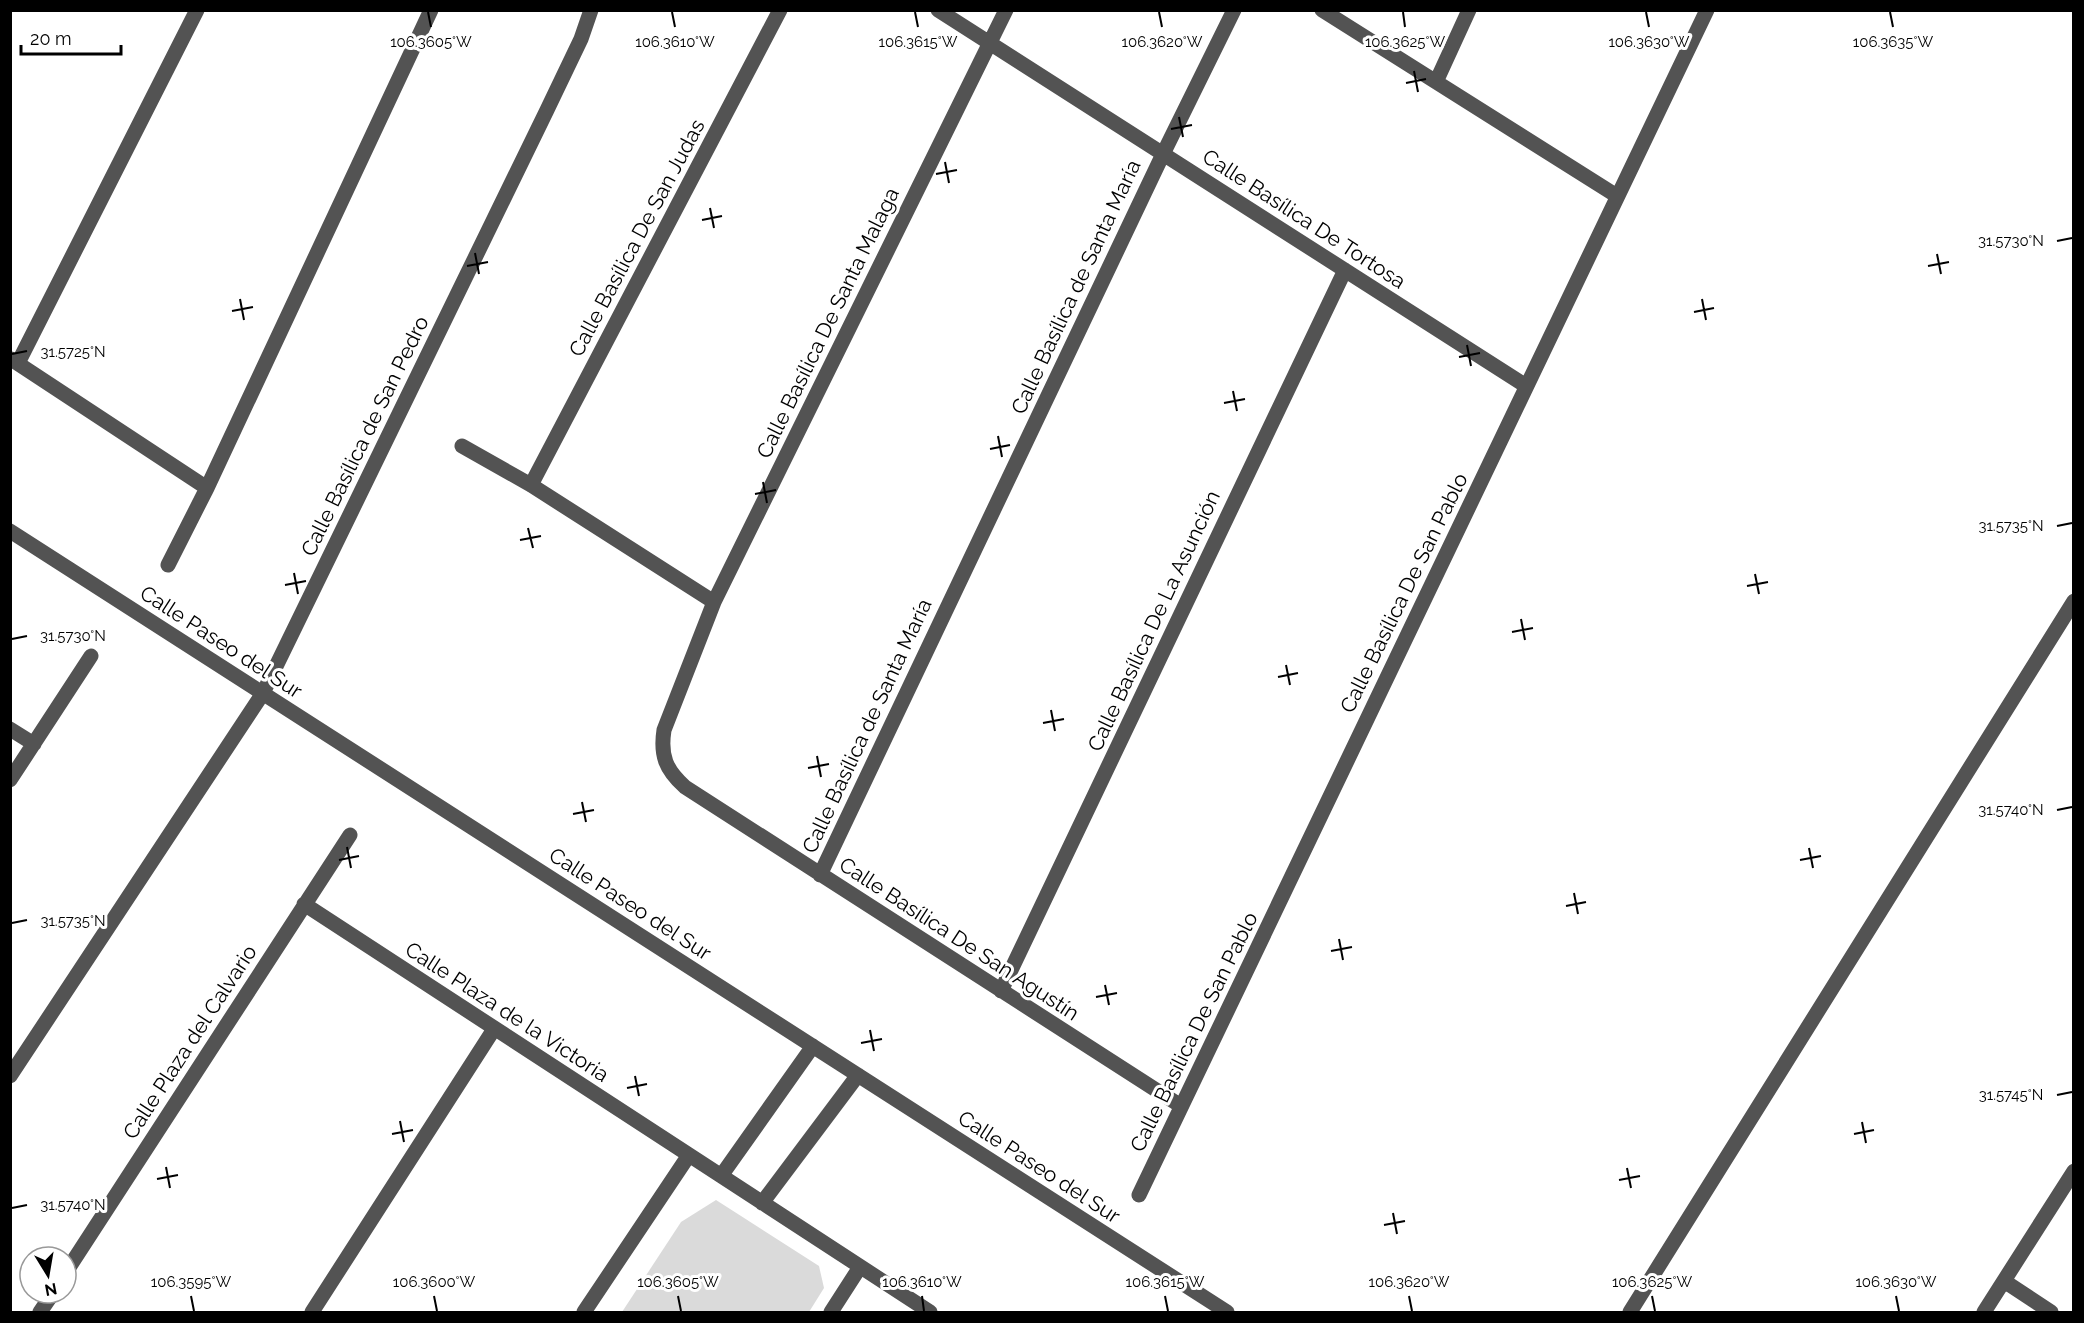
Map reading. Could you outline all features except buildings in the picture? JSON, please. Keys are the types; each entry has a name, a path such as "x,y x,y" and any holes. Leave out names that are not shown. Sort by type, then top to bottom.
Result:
{"street":[{"path":"197,10 14,361 207,488"},
{"path":"168,564 207,488 431,10"},
{"name":"Calle Basílica de San Pedro","path":"10,1076 263,693 547,110 581,39 591,10"},
{"name":"Calle Basílica De San Judas","path":"531,486 780,10"},
{"name":"Calle Basílica De Tortosa","path":"938,10 1526,386"},
{"name":"Calle Basílica De Santa Malaga","path":"685,787 674,777 667,766 662,744 664,730 714,602 1006,10"},
{"name":"Calle Basílica de Santa María","path":"820,875 1163,154 1234,10"},
{"path":"1322,10 1617,196"},
{"path":"1436,82 1469,10"},
{"name":"Calle Basílica De San Pablo","path":"1139,1195 1707,10"},
{"name":"Calle Basílica De La Asunción","path":"1001,991 1345,270"},
{"path":"462,446 531,486 714,602"},
{"name":"Calle Paseo del Sur","path":"10,531 1227,1312"},
{"path":"1630,1312 2073,601"},
{"path":"10,780 91,656"},
{"path":"10,729 34,744"},
{"name":"Calle Basílica De San Agustín","path":"685,787 1181,1106"},
{"name":"Calle Plaza del Calvario","path":"78,1253 350,835"},
{"name":"Calle Plaza de la Victoria","path":"304,904 930,1312"},
{"path":"312,1312 494,1029"},
{"path":"721,1176 813,1046"},
{"path":"762,1203 858,1075"},
{"path":"584,1312 688,1155"},
{"path":"1984,1312 2073,1171"},
{"path":"831,1312 860,1267"},
{"path":"2004,1281 2051,1312"}],"shaded area":[{"path":"716,1200 819,1266 824,1288 809,1312 622,1312 681,1222"}]}
